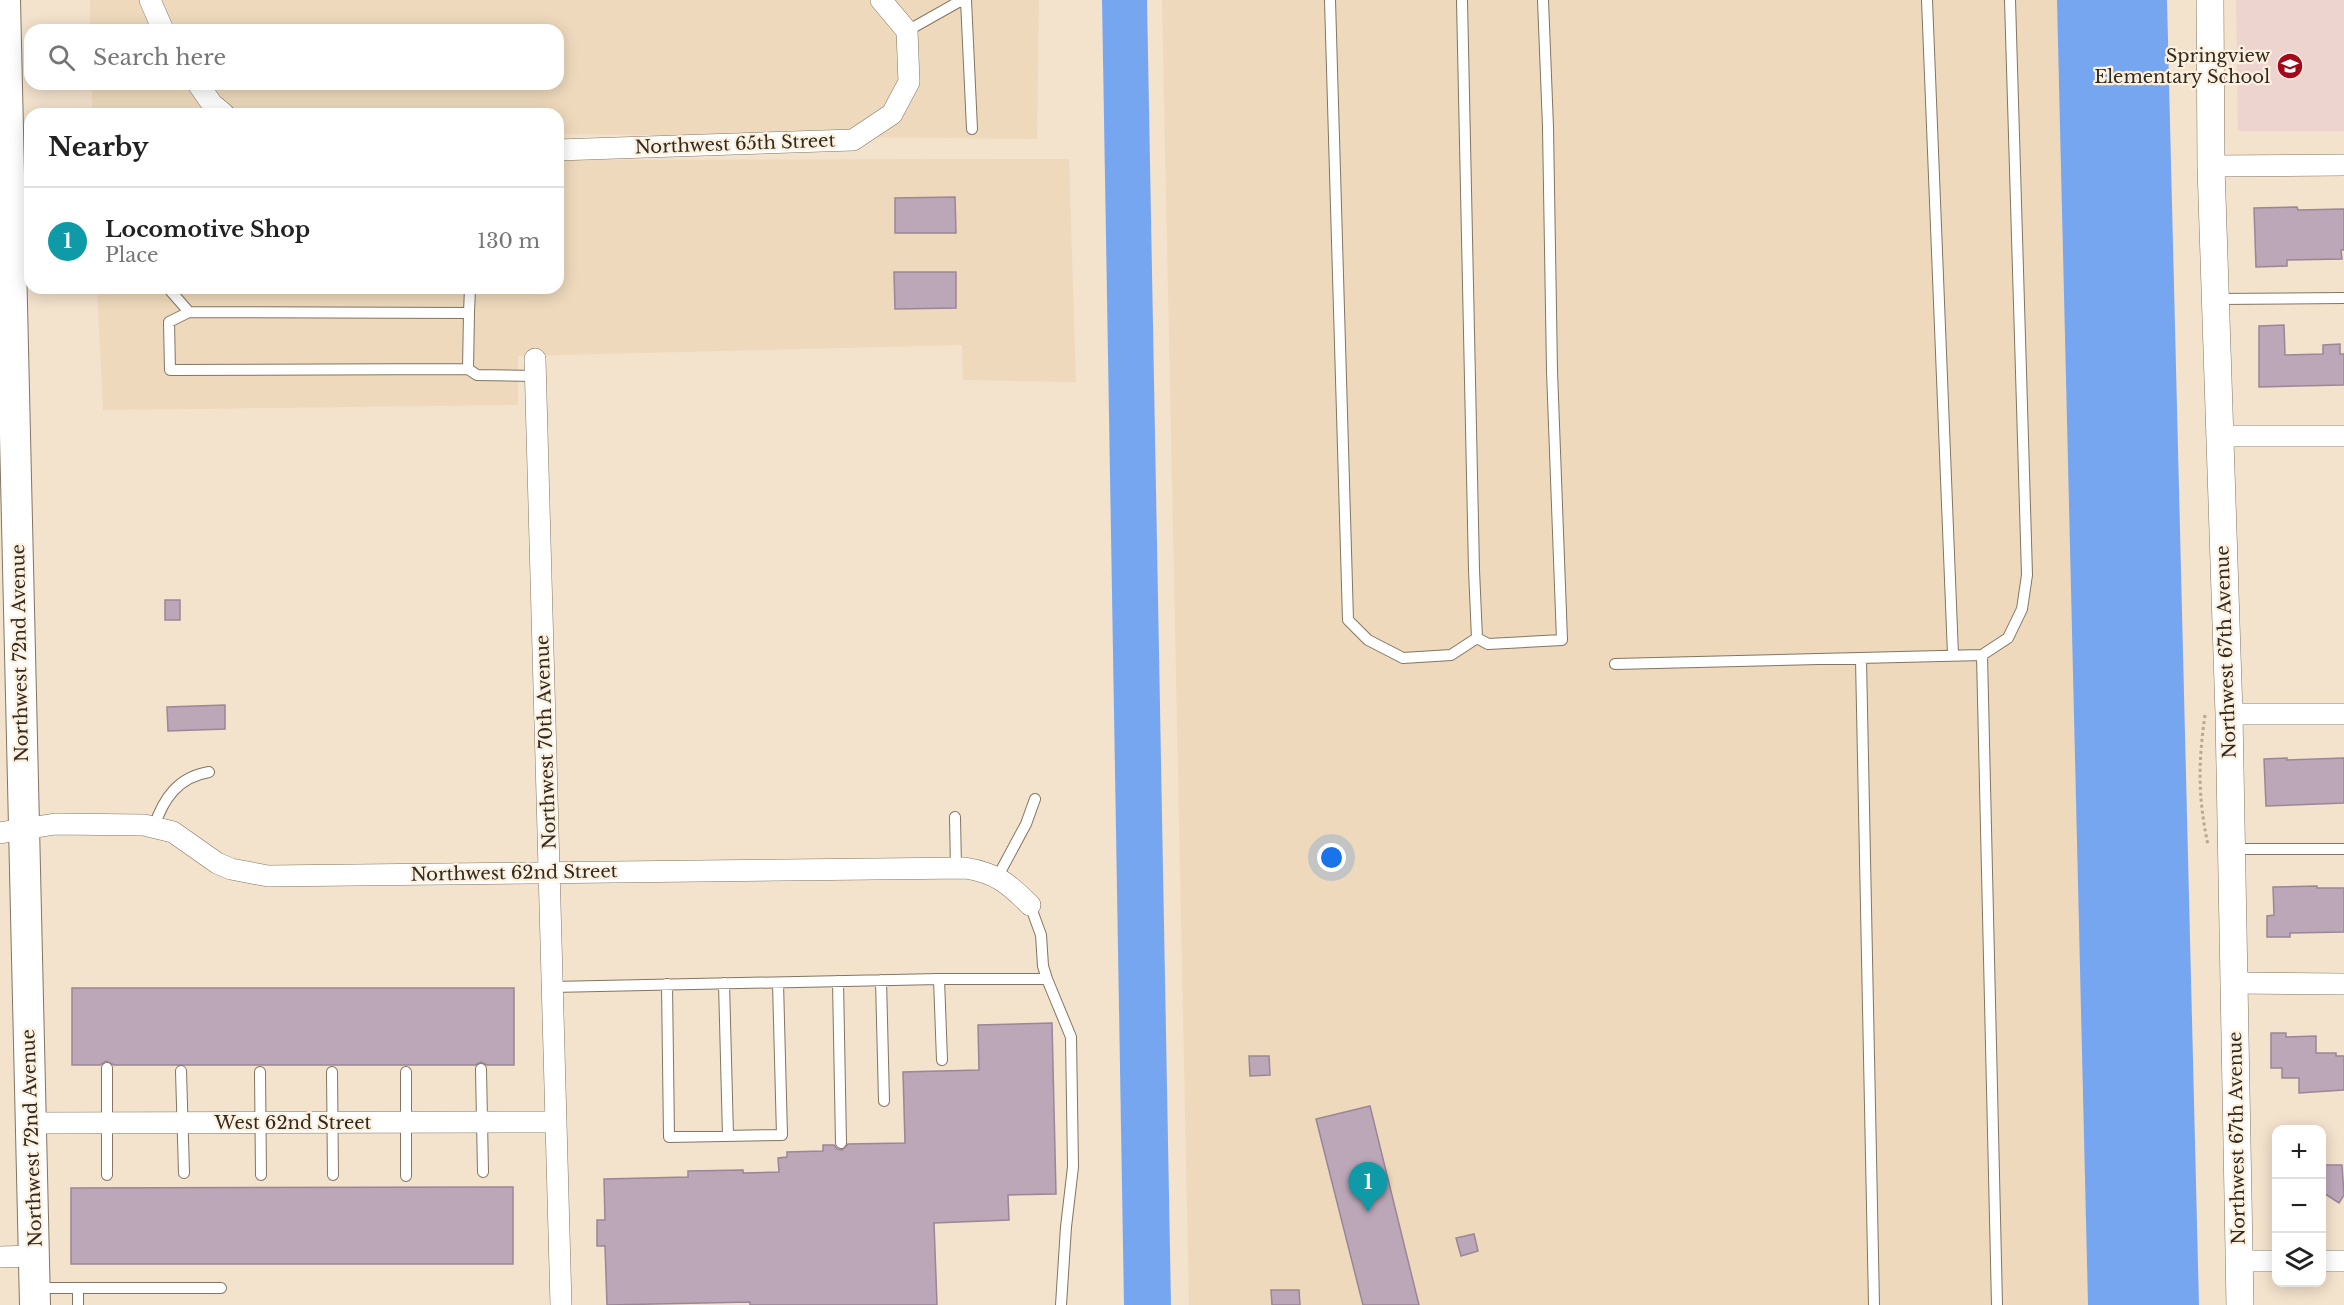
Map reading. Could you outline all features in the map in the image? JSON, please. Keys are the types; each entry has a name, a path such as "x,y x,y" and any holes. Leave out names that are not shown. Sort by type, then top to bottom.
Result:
{"main road":[{"name":"Northwest 72nd Avenue","path":"5,0 15,249 7,435 12,831 31,1124 35,1296"}],"street":[{"path":"150,0 160,24"},
{"name":"Northwest 67th Avenue","path":"2210,0 2211,166 2229,714 2240,1305"},
{"path":"883,3 907,31"},
{"name":"Northwest 65th Street","path":"564,150 853,140 892,114 909,82 907,31"},
{"path":"202,90 217,108"},
{"path":"2211,166 2344,165"},
{"name":"Northwest 70th Avenue","path":"535,367 561,1305"},
{"path":"2220,436 2344,436"},
{"path":"2229,714 2344,714"},
{"name":"Northwest 62nd Street","path":"12,831 55,824 127,824 154,827 173,832 184,838 217,863 231,869 268,876 956,868 982,871 998,876 1030,905"},
{"path":"2234,983 2344,984"},
{"name":"West 62nd Street","path":"31,1124 555,1122"},
{"path":"0,1257 35,1256"},
{"path":"2239,1262 2272,1261"},
{"path":"2326,1261 2344,1261"}],"lane":[{"path":"907,31 964,0 972,129"},
{"path":"1330,0 1348,620 1368,640 1403,658 1451,656 1477,639"},
{"path":"1462,0 1473,559 1477,639"},
{"path":"1477,639 1488,644 1562,640 1552,371 1544,0"},
{"path":"1927,0 1953,656"},
{"path":"1615,664 1982,655 2008,639 2022,609 2027,575 2010,0"},
{"path":"173,294 189,312"},
{"path":"468,369 470,294"},
{"path":"2216,299 2344,298"},
{"path":"469,313 189,312 170,322 170,370 468,369 477,375 535,367"},
{"path":"1982,655 1996,1305"},
{"path":"1861,659 1874,1305"},
{"path":"154,827 165,800 178,784 209,772"},
{"path":"998,876 1026,824 1035,799"},
{"path":"955,816 956,868"},
{"path":"2231,849 2344,849"},
{"path":"1030,905 1041,935 1042,966 1071,1037 1073,1167 1061,1305"},
{"path":"939,979 942,1060"},
{"path":"552,987 1047,979"},
{"path":"881,980 884,1101"},
{"path":"838,981 841,1143"},
{"path":"724,983 728,1136"},
{"path":"667,984 669,1137 782,1135 778,983"},
{"path":"107,1068 107,1175"},
{"path":"481,1069 483,1172"},
{"path":"181,1071 184,1173"},
{"path":"260,1072 261,1175"},
{"path":"333,1072 333,1175"},
{"path":"406,1072 406,1176"},
{"path":"35,1296 78,1288 221,1288"},
{"path":"78,1288 78,1305"}],"shaded area":[{"path":"90,0 1039,0 1037,139 564,134 564,108 92,108 92,90 564,90 564,24 90,24"},
{"path":"1162,0 2064,0 2119,1305 1189,1305"},
{"name":"Springview Elementary School","path":"2236,0 2344,0 2344,131 2238,131"},
{"path":"1069,159 1076,382 963,380 962,345 518,356 518,405 103,410 97,294 564,294 564,160"}],"water":[{"path":"1102,0 1147,0 1171,1305 1124,1305"},
{"path":"2057,0 2167,0 2199,1305 2088,1305"}],"building":[{"path":"955,197 956,233 895,233 895,198"},
{"path":"2297,207 2298,210 2344,209 2342,259 2287,260 2287,266 2256,267 2254,208"},
{"path":"894,272 956,272 956,308 895,309"},
{"path":"2284,325 2285,355 2323,354 2323,345 2340,344 2340,354 2344,354 2344,385 2259,387 2259,326"},
{"path":"165,600 180,600 180,620 165,620"},
{"path":"225,705 225,729 168,731 167,707"},
{"path":"2287,758 2287,760 2344,758 2344,803 2266,806 2264,759"},
{"path":"2317,886 2317,888 2344,888 2344,932 2290,933 2290,937 2267,937 2267,916 2274,915 2273,887"},
{"path":"72,988 514,988 514,1065 487,1065 481,1062 475,1065 114,1065 106,1061 100,1065 72,1065"},
{"path":"1052,1023 1056,1194 1008,1195 1009,1220 934,1223 937,1305 750,1305 750,1302 607,1305 605,1246 597,1246 597,1220 605,1220 604,1179 688,1177 688,1171 779,1172 778,1158 787,1157 787,1152 823,1151 823,1145 834,1145 837,1149 842,1150 848,1144 905,1143 903,1072 979,1070 978,1025"},
{"path":"2271,1033 2286,1033 2286,1037 2316,1036 2316,1053 2336,1053 2336,1056 2344,1056 2344,1090 2299,1093 2299,1078 2282,1078 2282,1068 2271,1068"},
{"path":"1249,1056 1269,1056 1270,1075 1250,1076"},
{"path":"1370,1106 1419,1305 1363,1305 1316,1119"},
{"path":"2326,1165 2342,1165 2344,1195 2339,1203 2326,1195"},
{"path":"513,1187 513,1264 71,1264 71,1188"},
{"path":"1474,1234 1478,1251 1461,1256 1456,1238"},
{"path":"1271,1290 1299,1290 1300,1305 1272,1305"}],"place":[{"name":"Springview Elementary School","path":"2290,66"},
{"name":"Locomotive Shop","path":"1368,1212"}]}
